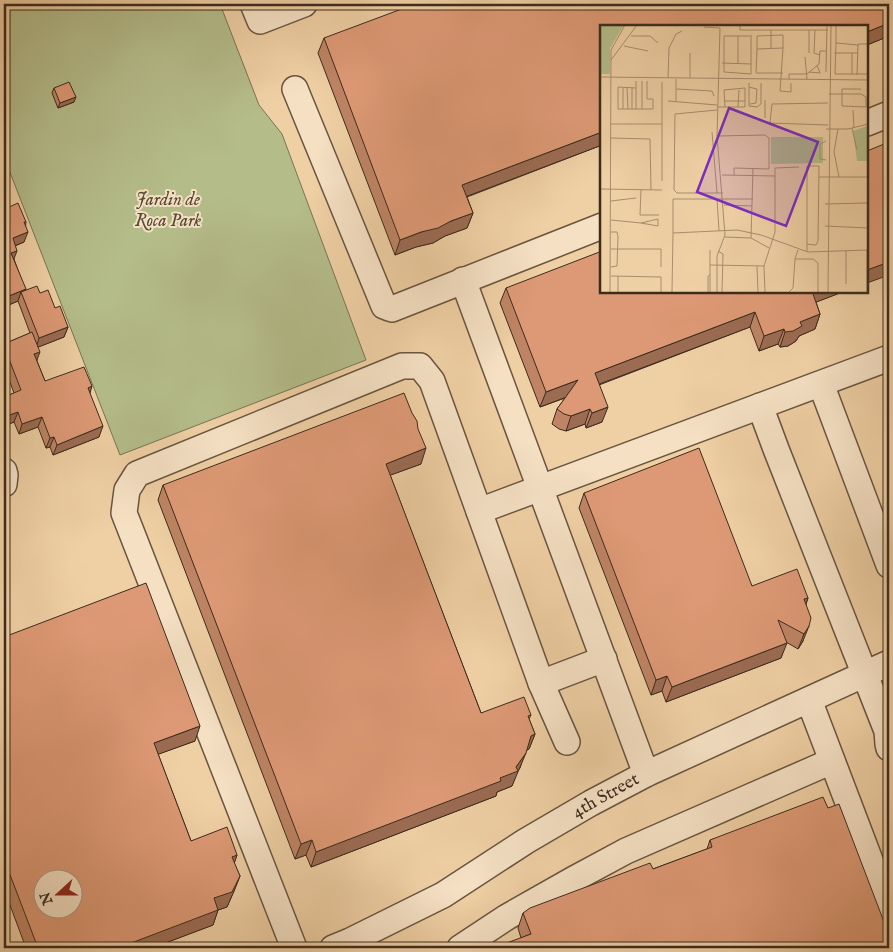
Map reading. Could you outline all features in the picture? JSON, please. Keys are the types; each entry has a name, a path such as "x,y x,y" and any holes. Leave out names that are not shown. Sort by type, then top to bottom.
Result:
{"street":[{"path":"253,4 260,21 304,4"},
{"path":"295,89 384,306 388,308 392,309 600,227"},
{"path":"868,123 889,114"},
{"path":"463,280 646,774"},
{"path":"479,511 889,358"},
{"path":"294,948 124,513 127,490 137,474 402,366 420,366 432,381 541,683 568,742"},
{"path":"821,384 889,564"},
{"path":"760,406 889,736"},
{"path":"541,683 604,659"},
{"name":"4th Street","path":"345,946 443,895 526,841 646,774 889,663"},
{"path":"809,700 889,910"},
{"path":"460,948 507,917 626,851 832,761"}],"green space":[{"name":"Jardin de Roca Park","path":"4,4 220,4 259,105 282,134 366,360 120,455 4,157"}],"building":[{"path":"415,4 889,4 889,23 868,32 868,25 600,25 600,133 462,185 473,213 438,228 400,240 324,38"},
{"path":"69,82 76,97 60,103 54,88"},
{"path":"889,142 889,262 868,270 868,151"},
{"path":"4,199 7,208 18,203 28,232 13,238 17,251 11,253 26,289 4,298"},
{"path":"600,252 600,292 812,292 820,314 800,322 802,326 793,331 785,332 784,329 764,336 755,312 595,373 608,407 592,413 590,409 571,416 557,409 578,380 546,392 506,288"},
{"path":"37,286 40,293 48,290 55,308 60,306 68,327 39,338 21,292"},
{"path":"32,332 40,352 34,354 45,381 84,367 92,386 88,388 103,426 57,445 54,437 50,438 42,417 22,424 18,412 4,417 4,397 21,390 4,344"},
{"path":"404,393 417,421 418,429 426,448 386,464 481,713 524,697 531,715 528,716 535,734 531,736 526,753 516,767 518,771 500,778 501,781 316,852 312,840 301,844 163,485"},
{"path":"699,448 752,586 797,569 808,598 804,599 811,618 804,634 778,620 787,643 672,687 667,676 656,680 584,493"},
{"path":"146,583 200,726 154,743 191,841 227,827 237,855 232,857 240,876 232,892 214,898 218,910 118,948 38,948 4,859 4,637"},
{"path":"823,797 828,808 839,804 889,935 889,948 493,948 531,934 523,913 530,908 650,863 653,869 712,847 710,840"}]}
